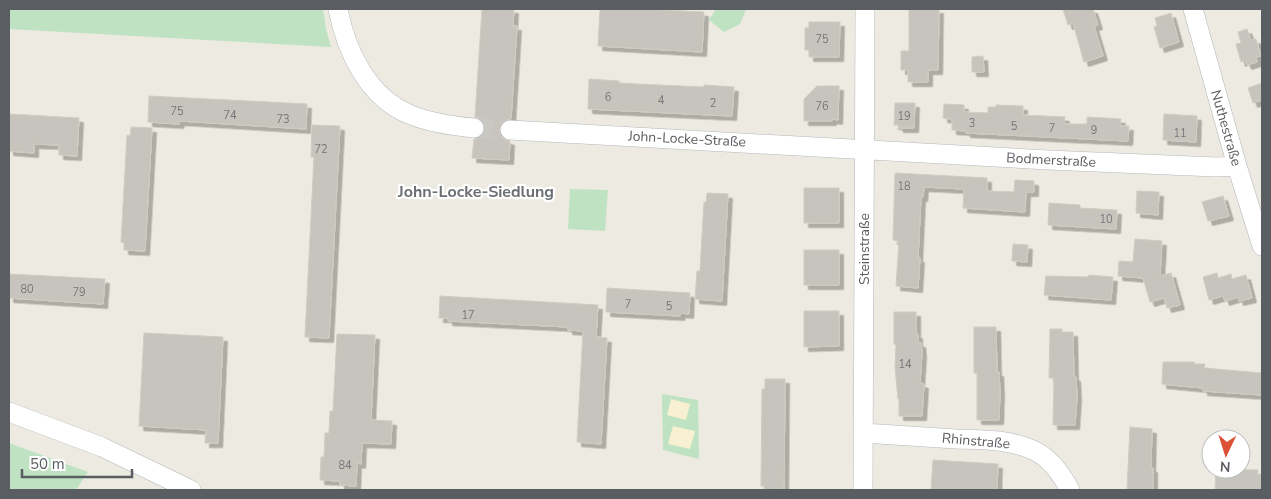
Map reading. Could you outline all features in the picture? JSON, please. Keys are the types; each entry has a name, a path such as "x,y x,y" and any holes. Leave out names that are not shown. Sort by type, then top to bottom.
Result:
{"street":[{"path":"338,9 346,42 360,69 378,93 409,114 450,126 474,128"},
{"name":"Steinstraße","path":"863,490 865,9"},
{"name":"Nuthestraße","path":"1193,9 1237,166 1262,246"},
{"name":"John-Locke-Straße","path":"510,130 864,149"},
{"name":"Bodmerstraße","path":"864,149 1206,167 1237,166"},
{"path":"9,412 102,447 191,490"},
{"name":"Rhinstraße","path":"863,433 996,441 1023,447 1036,451 1052,464 1064,478 1070,490"}],"green space":[{"path":"9,9 323,9 331,47 9,29"},
{"path":"716,9 746,9 740,24 724,32 709,20"},
{"path":"570,189 608,190 605,231 568,229"},
{"path":"662,394 698,400 699,459 663,450"},
{"path":"9,443 88,472 76,490 9,490"}],"sand":[{"path":"671,399 690,404 686,420 667,415"},
{"path":"673,426 695,431 690,449 668,444"}],"building":[{"path":"482,9 514,9 513,26 517,26 511,119 501,123 499,130 503,139 510,141 509,160 472,158 474,139 483,135 485,129 481,119 475,117"},
{"path":"600,9 704,12 702,52 598,46"},
{"path":"909,9 939,9 938,70 928,70 928,82 908,82 908,70 901,70 901,51 909,51"},
{"path":"1063,9 1093,9 1098,25 1094,26 1103,56 1084,62 1073,23 1068,25"},
{"path":"1171,13 1179,42 1160,48 1154,27 1157,26 1155,18"},
{"path":"809,22 840,22 839,57 809,57 809,50 805,50 805,28 809,28"},
{"path":"1247,29 1251,40 1256,39 1261,56 1256,57 1257,62 1247,65 1245,60 1241,62 1236,44 1241,43 1238,32"},
{"path":"983,56 984,72 972,72 972,57"},
{"path":"589,79 636,84 734,87 732,116 588,109"},
{"path":"1262,83 1262,100 1253,103 1248,88"},
{"path":"817,86 839,86 838,120 804,121 804,99"},
{"path":"149,96 307,104 306,129 180,121 179,124 148,122"},
{"path":"895,103 915,103 914,128 899,128 898,125 894,125"},
{"path":"944,104 964,105 964,112 988,113 988,107 996,107 996,105 1023,106 1023,115 1065,117 1064,124 1087,124 1087,117 1121,119 1120,126 1129,126 1128,141 966,133 966,131 952,130 952,119 943,118"},
{"path":"9,114 79,118 77,156 59,155 59,145 34,144 34,153 9,151"},
{"path":"1164,114 1197,116 1196,142 1163,140"},
{"path":"312,125 340,126 329,338 305,337 314,157 311,157"},
{"path":"131,127 152,128 145,251 124,250 124,243 121,242 127,135 130,136"},
{"path":"895,173 987,178 987,191 1014,192 1015,180 1034,181 1034,192 1026,192 1025,212 963,208 964,189 924,187 923,197 921,197 918,288 896,286 899,241 893,240"},
{"path":"804,188 839,188 839,223 804,223"},
{"path":"1137,191 1159,192 1158,215 1136,213"},
{"path":"707,193 728,194 722,301 695,299 697,271 700,271 704,202 706,203"},
{"path":"1223,196 1229,216 1208,221 1202,202"},
{"path":"1049,203 1080,205 1080,208 1117,210 1116,229 1048,225"},
{"path":"1135,239 1162,241 1160,276 1171,273 1180,305 1167,308 1164,298 1150,302 1143,278 1118,276 1119,261 1133,262"},
{"path":"1013,244 1028,245 1027,262 1012,261"},
{"path":"804,250 839,250 839,285 804,285"},
{"path":"1217,273 1218,278 1231,274 1232,279 1246,275 1252,298 1239,301 1238,297 1225,301 1223,296 1209,300 1203,277"},
{"path":"9,274 105,279 103,304 9,298"},
{"path":"1089,275 1113,277 1111,300 1044,295 1046,276 1088,277"},
{"path":"607,288 690,293 689,314 681,313 680,316 606,312"},
{"path":"440,296 598,305 596,337 607,338 601,444 577,442 583,331 568,330 568,327 448,321 448,318 439,318"},
{"path":"804,311 839,311 839,346 804,347"},
{"path":"894,312 916,312 916,334 918,334 918,343 921,343 922,353 920,383 924,384 922,416 899,416 895,367"},
{"path":"974,327 996,327 997,372 999,372 1000,392 999,420 977,420 977,373 974,373"},
{"path":"1050,329 1062,329 1062,332 1073,332 1074,377 1076,377 1077,397 1075,425 1053,425 1054,378 1049,378"},
{"path":"144,333 223,337 218,443 205,443 206,430 139,426"},
{"path":"337,334 375,335 371,420 392,421 391,444 362,443 361,464 357,463 356,486 340,485 340,481 320,480 321,457 324,457 325,433 329,433 330,411 333,411"},
{"path":"1163,362 1194,362 1194,364 1205,364 1204,368 1262,373 1262,395 1203,391 1203,388 1162,384"},
{"path":"765,379 785,379 784,490 764,490 764,486 761,486 762,389 765,389"},
{"path":"1130,427 1152,429 1151,468 1153,468 1153,490 1127,490"},
{"path":"933,460 998,464 997,490 931,490"},
{"path":"1251,470 1258,470 1257,475 1262,475 1262,490 1215,490 1216,479 1251,479"}],"tunnel":[{"path":"474,128 510,130"}],"district":[{"name":"John-Locke-Siedlung","path":"476,192"}]}
